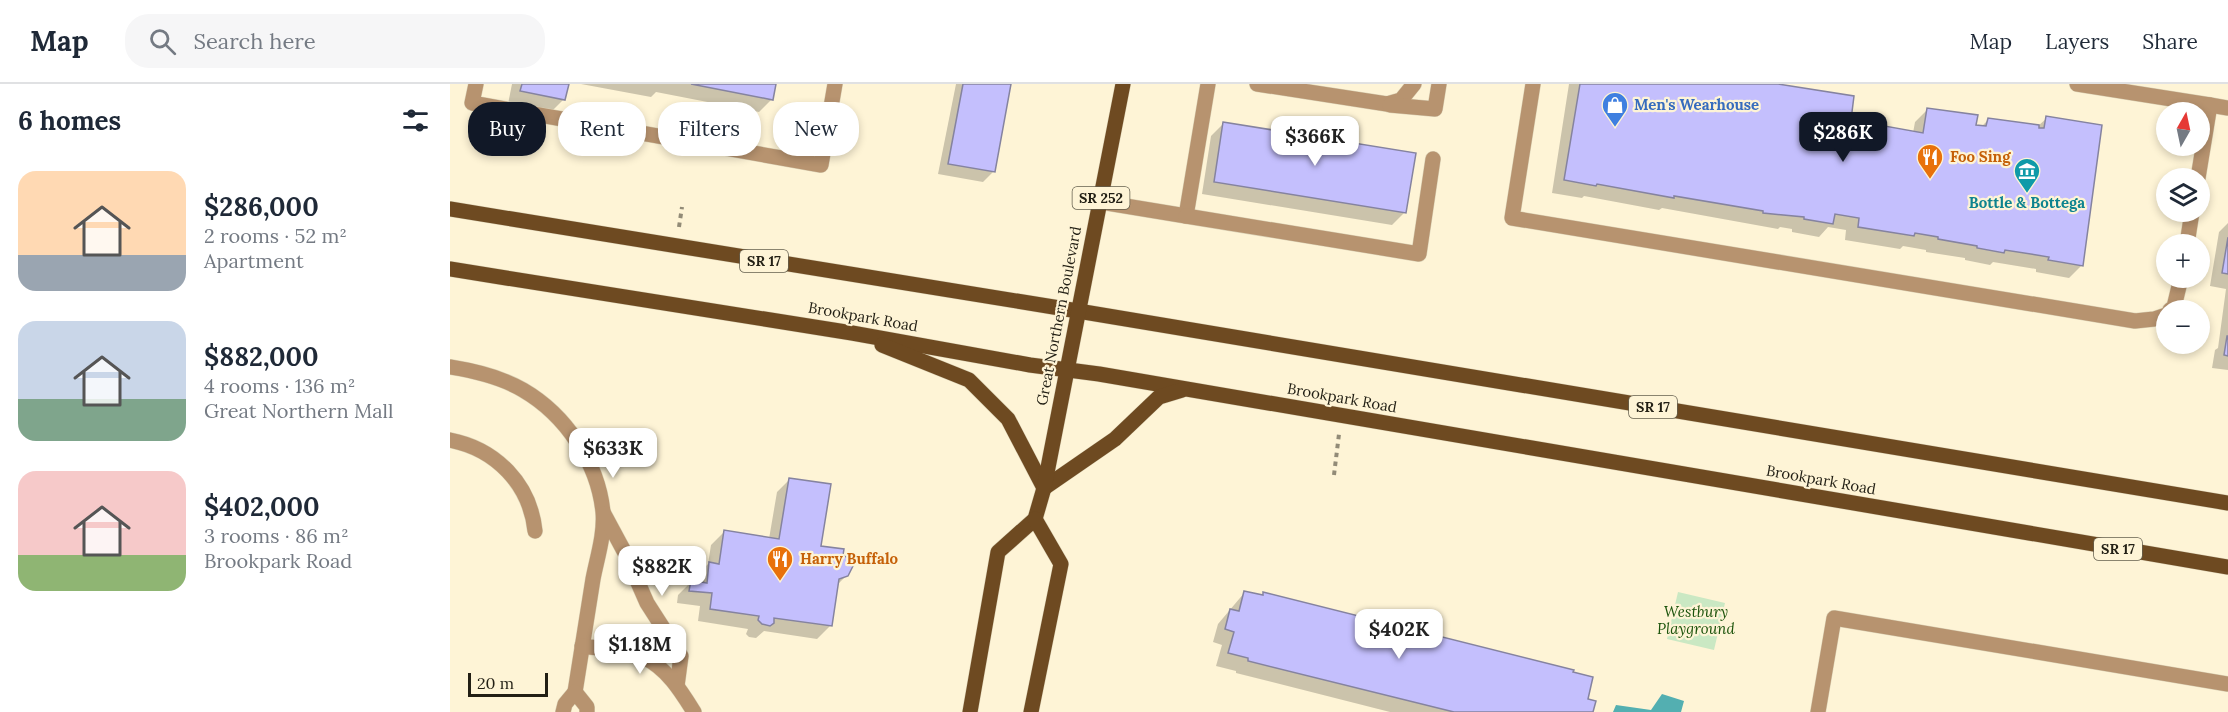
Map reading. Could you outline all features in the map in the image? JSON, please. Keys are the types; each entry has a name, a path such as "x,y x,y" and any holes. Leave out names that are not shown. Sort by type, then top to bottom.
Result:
{"main road":[{"name":"Great Northern Boulevard","path":"1035,519 1044,488 1123,84"},
{"name":"SR 17","path":"450,209 1078,311 2228,503"},
{"name":"Brookpark Road","path":"450,268 852,333 2228,567"},
{"path":"852,333 969,380 1008,419 1044,488 1115,440 1159,397 1184,389"},
{"path":"970,712 998,552 1035,519 1061,564 1031,712"}],"street":[{"path":"476,84 472,103 821,165 835,84"},
{"path":"1186,216 1208,84"},
{"path":"1257,84 1435,109 1438,84"},
{"path":"1387,104 1401,100 1414,84"},
{"path":"1533,84 1512,218 2135,321 2156,318"},
{"path":"2077,84 2191,102"},
{"path":"2210,105 2228,108"},
{"path":"1101,202 1419,254 1434,159"},
{"path":"450,367 480,373 510,384 536,399 558,418 588,461 597,485 603,514 625,553 647,603 681,656 678,686"},
{"path":"450,440 482,450 505,467 529,504 535,531"},
{"path":"563,712 565,704 575,692 603,514"},
{"path":"1818,712 1833,618 2228,684"},
{"path":"582,646 642,657 664,672 678,686 694,712"},
{"path":"575,692 588,707 587,712"}],"path":[{"path":"1334,475 1341,416"}],"green space":[{"name":"Westbury Playground","path":"1678,592 1725,603 1714,650 1667,639"}],"water":[{"path":"1662,694 1684,701 1681,712 1613,712 1616,705 1651,710"}],"building":[{"path":"522,84 569,84 565,100 520,91"},
{"path":"691,84 776,84 773,100"},
{"path":"963,84 1011,84 995,172 948,164"},
{"path":"1580,84 1778,84 1854,96 1851,120 1923,133 1927,108 1978,115 1976,125 1986,126 1988,118 2039,125 2039,128 2044,128 2046,116 2102,125 2083,266 2048,260 2049,257 1977,248 1977,246 1915,233 1914,236 1858,227 1859,218 1835,214 1833,224 1804,219 1804,217 1763,213 1763,211 1674,196 1674,198 1564,180"},
{"path":"1223,122 1416,153 1406,213 1214,182"},
{"path":"2228,237 2228,274 2222,273"},
{"path":"2228,336 2228,356 2224,355"},
{"path":"789,478 831,484 821,546 844,549 843,555 850,559 853,566 848,576 839,579 832,626 774,618 774,623 770,626 762,624 758,620 759,616 710,609 712,593 689,591 691,580 707,583 709,562 719,564 724,530 779,539"},
{"path":"1244,591 1263,595 1263,592 1574,670 1573,672 1593,677 1588,699 1596,701 1593,712 1454,712 1248,661 1248,658 1228,653 1234,632 1225,629 1230,609 1239,611"}],"place":[{"name":"Men's Wearhouse","path":"1615,128"},
{"name":"Foo Sing","path":"1930,180"},
{"name":"Bottle & Bottega","path":"2027,194"},
{"name":"Harry Buffalo","path":"780,582"}]}
